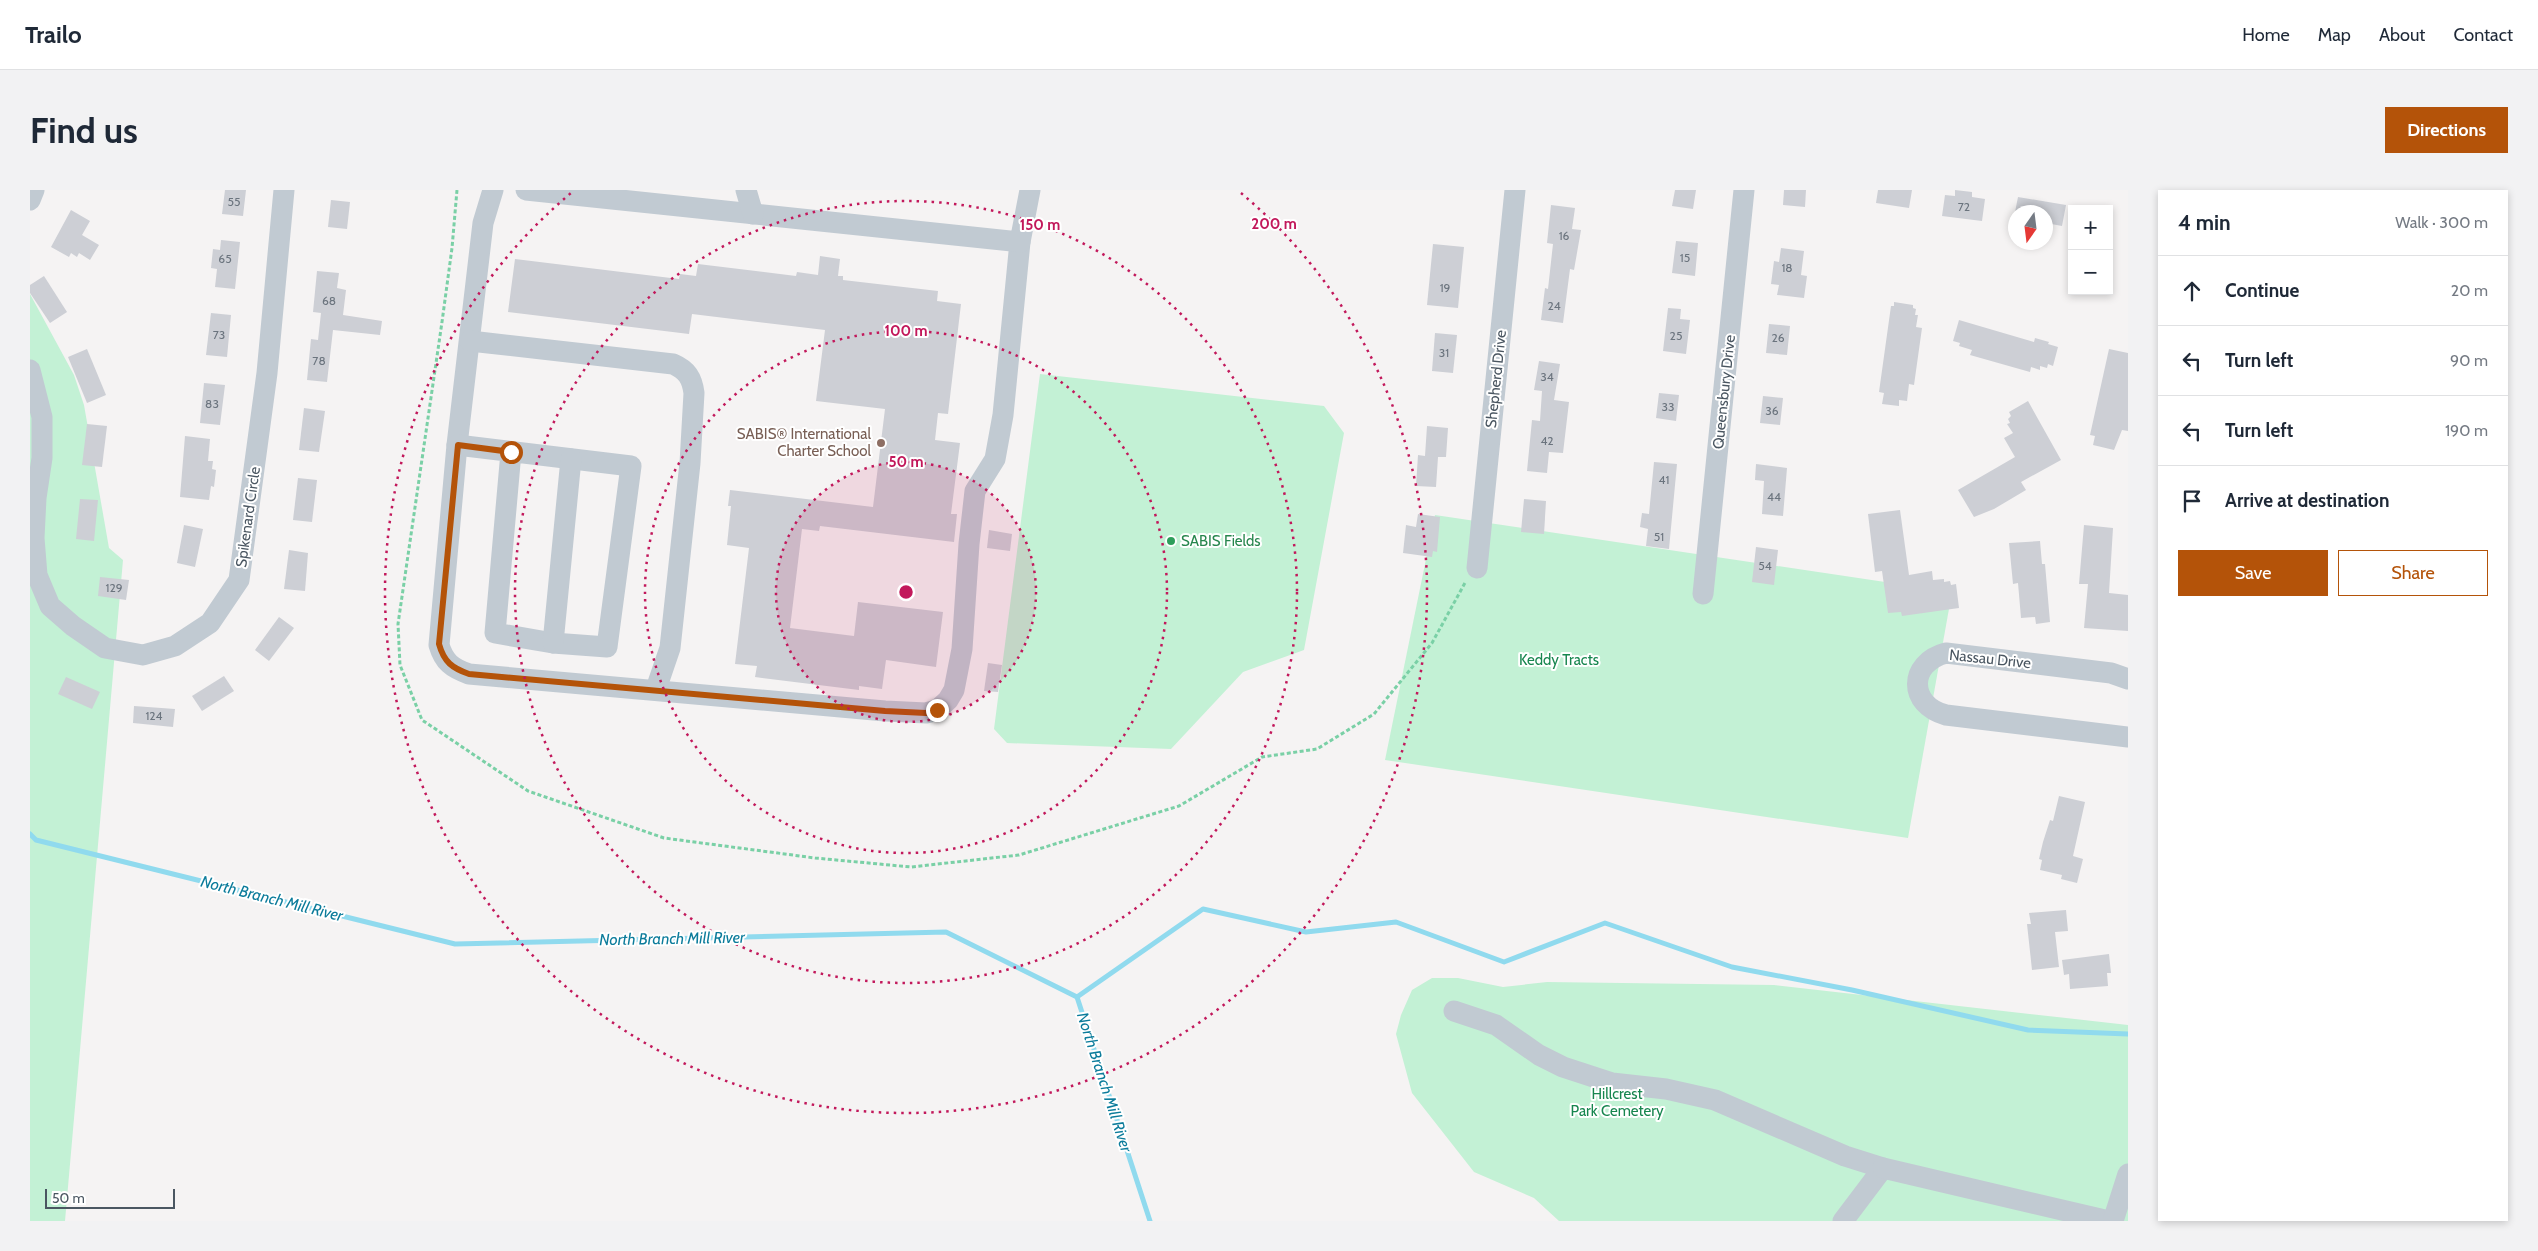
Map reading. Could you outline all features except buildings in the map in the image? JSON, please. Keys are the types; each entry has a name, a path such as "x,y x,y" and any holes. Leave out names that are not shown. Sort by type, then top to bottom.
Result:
{"street":[{"path":"30,200 34,190"},
{"name":"Spikenard Circle","path":"30,370 42,417 42,458 36,498 34,538 37,575 50,606 73,626 105,648 143,655 175,646 210,623 239,580 266,373 284,190"},
{"path":"493,190 482,223 458,445 439,644 446,662 456,670 469,674 926,713 937,710 948,700 954,690 962,650 969,544 976,491 996,459 1003,415 1020,242 1030,190"},
{"path":"526,190 1020,242"},
{"path":"746,190 753,214"},
{"name":"Shepherd Drive","path":"1477,568 1515,190"},
{"name":"Queensbury Drive","path":"1703,594 1744,190"},
{"path":"470,341 673,364 691,378 694,393 682,537 670,648 656,689"},
{"path":"458,445 631,466 607,647 553,643 495,633 511,452"},
{"path":"553,643 571,459"},
{"name":"Nassau Drive","path":"2128,679 2111,673 1946,653 1928,661 1918,678 1921,698 1936,712 2128,737"},
{"path":"1454,1011 1496,1025 1539,1055 1563,1068 1612,1082 1666,1089 1715,1100 1845,1156 1883,1168 2111,1221 2128,1174"},
{"path":"1843,1221 1883,1168"}],"green space":[{"path":"30,294 74,375 84,405 109,548 123,560 65,1221 30,1221"},
{"name":"SABIS Fields","path":"1040,374 1324,406 1344,433 1304,650 1243,672 1171,749 1007,743 994,729"},
{"name":"Keddy Tracts","path":"1435,515 1952,592 1908,838 1385,760"},
{"name":"Hillcrest Park Cemetery","path":"1432,978 1458,978 1503,987 1547,982 1774,985 2128,1025 2128,1221 1559,1221 1534,1198 1474,1172 1412,1093 1396,1034 1401,1015 1412,990"}],"waterway":[{"name":"North Branch Mill River","path":"30,834 36,840 455,944 946,932 1077,997 1150,1221"},
{"path":"1077,997 1203,909 1306,932 1396,922 1504,962 1605,923 1732,967 1852,990 2028,1030 2128,1034"}],"place":[{"name":"SABIS® International Charter School","path":"881,443"},
{"name":"SABIS Fields","path":"1171,541"}],"route":[{"path":"511,452 458,445 439,644 446,662 456,670 469,674 734,696 885,711 926,713 937,710"}]}
